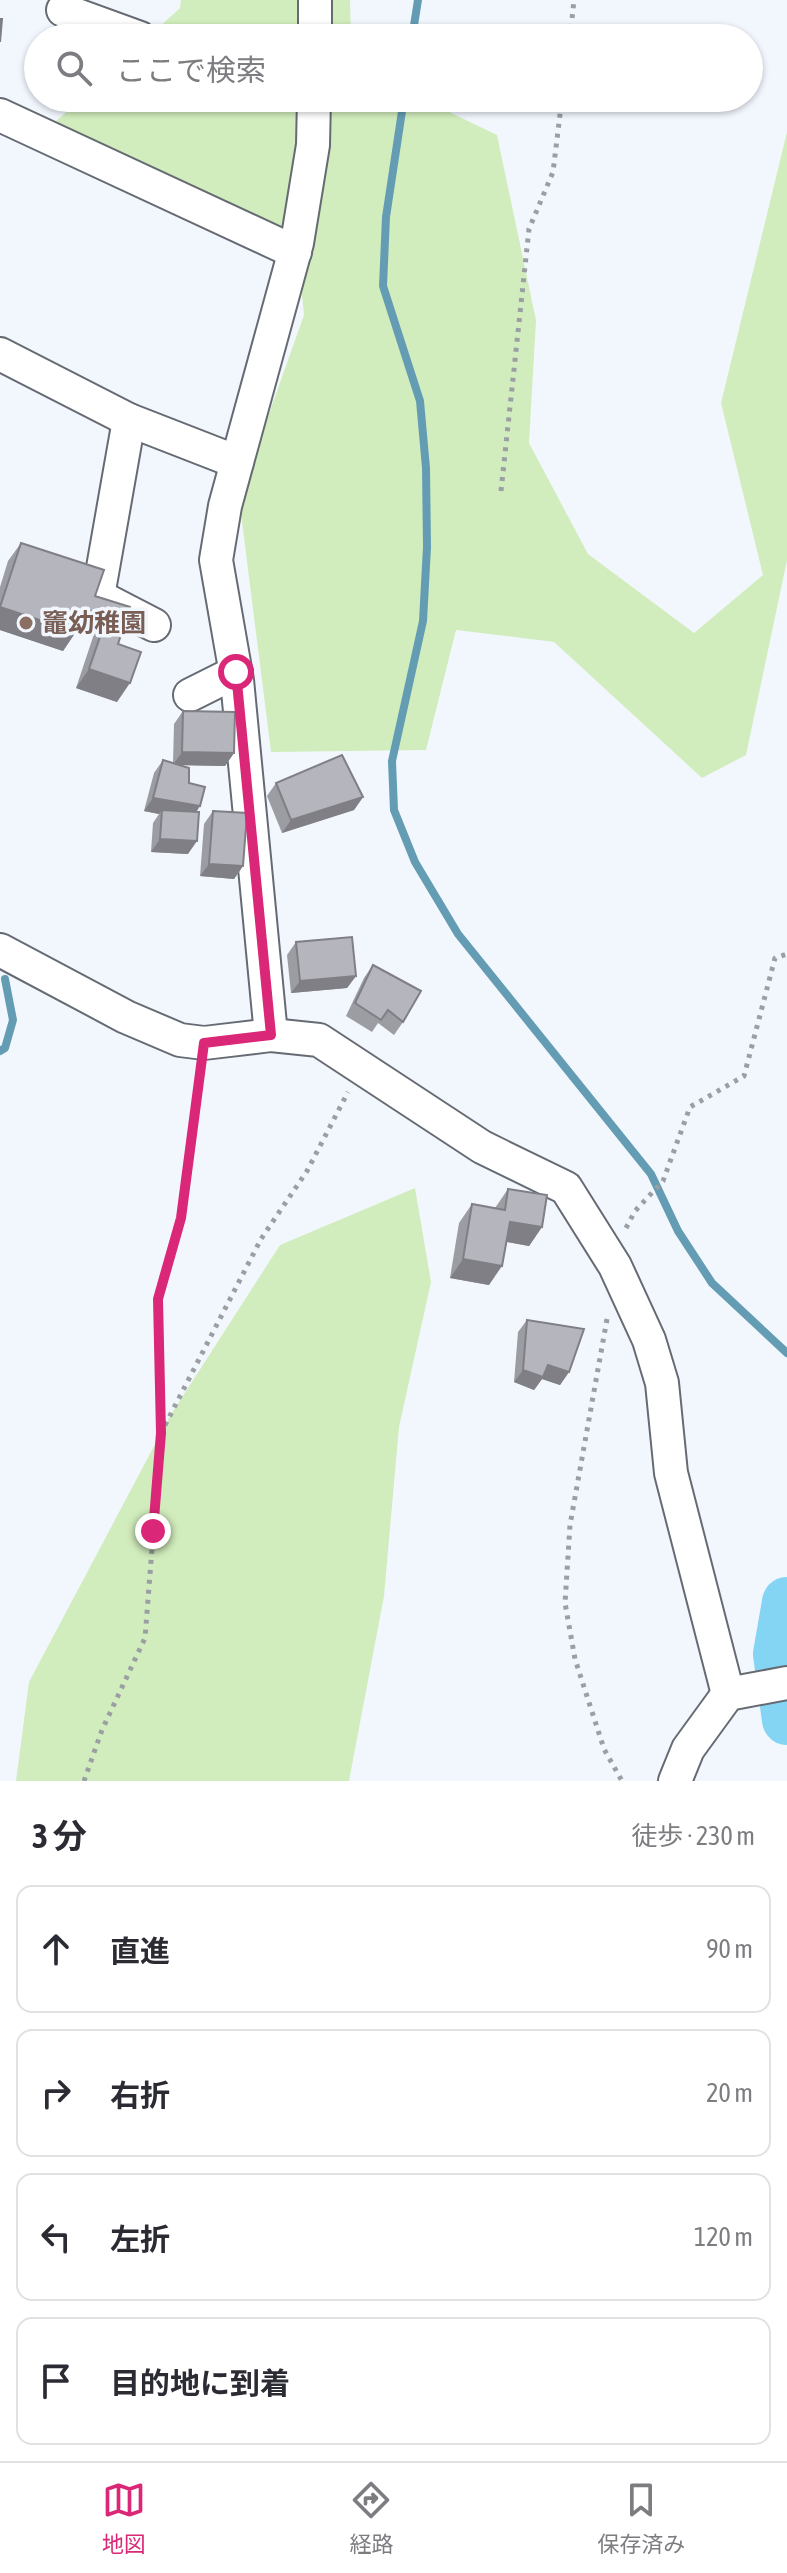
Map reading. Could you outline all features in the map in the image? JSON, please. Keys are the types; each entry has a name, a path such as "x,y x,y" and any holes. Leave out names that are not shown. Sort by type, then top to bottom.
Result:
{"street":[{"path":"315,0 315,24"},
{"path":"63,10 102,24"},
{"path":"271,1035 236,672 216,560 225,506 295,252 313,145 314,112"},
{"path":"0,115 295,252"},
{"path":"0,354 129,420 237,462"},
{"path":"129,420 98,596 154,625"},
{"path":"190,695 236,672"},
{"path":"0,950 126,1017 180,1040 204,1043 271,1035 319,1040 482,1147 566,1188 615,1266 649,1340 662,1383 671,1473 735,1693"},
{"path":"675,1781 688,1749 735,1693 787,1683"}],"path":[{"path":"571,24 574,0"},
{"path":"501,491 529,229 553,172 560,112"},
{"path":"635,1211 663,1181 690,1107 744,1076 775,958 787,954"},
{"path":"84,1781 102,1730 145,1638 161,1433 158,1299 181,1218 204,1043"},
{"path":"161,1433 261,1239 307,1171 361,1068"},
{"path":"608,1311 570,1525 565,1603 575,1659 604,1749 622,1781"}],"green space":[{"path":"181,0 350,0 351,24 162,24 180,8"},
{"path":"66,112 449,112 497,135 536,320 529,443 588,554 694,633 763,575 721,403 787,132 787,560 746,755 702,778 554,642 456,630 426,750 271,752 239,498 304,315 297,244 45,131"},
{"path":"415,1188 431,1282 399,1427 384,1596 349,1781 16,1781 29,1682 170,1416 280,1245"}],"building":[{"path":"21,543 104,570 95,596 130,607 118,644 141,652 130,683 89,669 107,616 84,608 76,632 0,607"},
{"path":"183,711 235,712 234,753 182,752"},
{"path":"342,755 363,797 291,820 276,783"},
{"path":"163,760 189,768 189,783 205,787 200,806 153,798"},
{"path":"162,810 199,812 197,841 160,839"},
{"path":"213,811 247,813 243,866 209,864"},
{"path":"352,937 356,976 300,981 296,942"},
{"path":"373,965 421,991 403,1022 388,1010 381,1020 355,1003"},
{"path":"508,1189 547,1195 542,1227 510,1222 502,1266 463,1259 472,1204 505,1210"},
{"path":"527,1320 584,1329 569,1372 548,1365 543,1377 523,1370"}],"waterway":[{"path":"414,24 418,0"},
{"path":"402,112 386,217 383,286 420,401 426,468 427,547 423,621 392,761 394,810 415,862 458,934 651,1174 678,1231 712,1283 787,1353"},
{"path":"0,1051 5,1048 13,1020 5,979"},
{"path":"787,1602 778,1654 787,1720"}],"place":[{"name":"竈幼稚園","path":"26,623"}],"route":[{"path":"153,1531 161,1433 158,1299 181,1218 204,1043 271,1035 236,672"}]}
